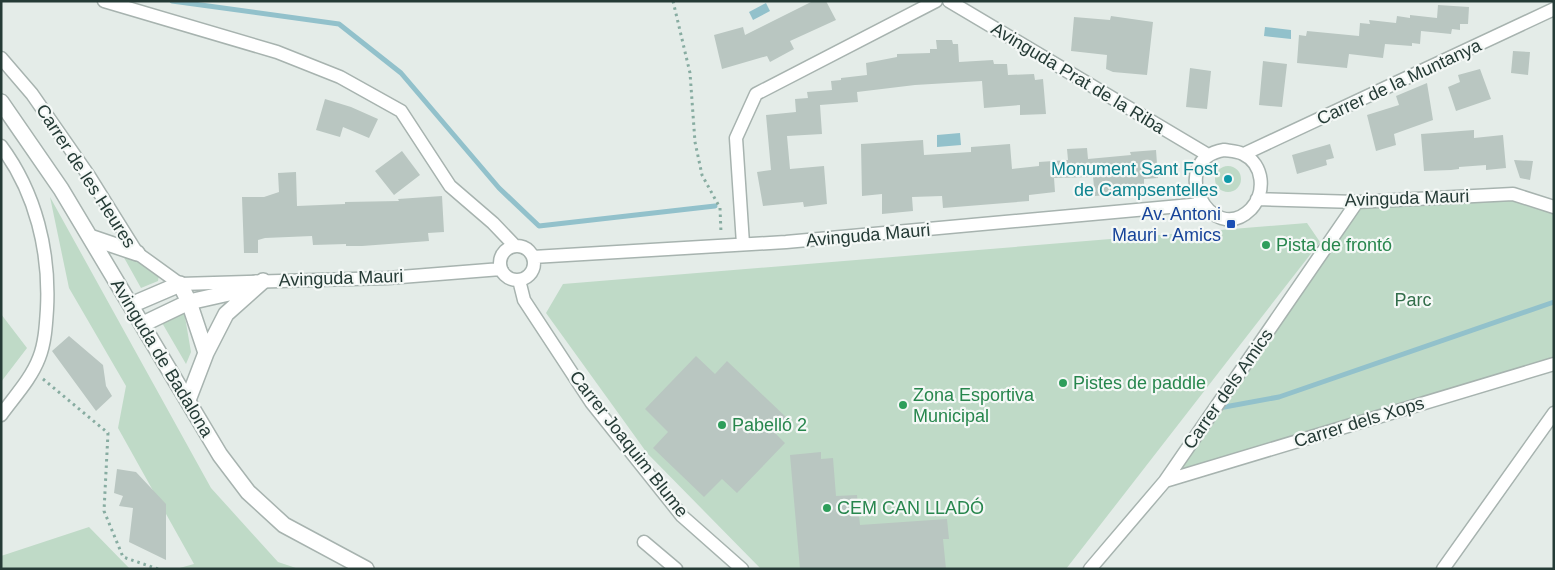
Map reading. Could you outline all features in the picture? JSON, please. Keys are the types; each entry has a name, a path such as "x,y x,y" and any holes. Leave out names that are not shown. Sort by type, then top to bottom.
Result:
{"street":[{"path":"104,1 277,52 340,76 401,111 450,186 515,246 526,248 533,257 532,272 519,280 508,278 501,269 502,254 515,246"},
{"path":"743,244 736,138 756,94 936,1"},
{"name":"Avinguda Prat de la Riba","path":"949,1 1208,155"},
{"name":"Carrer de la Muntanya","path":"1244,154 1554,9"},
{"name":"Carrer de les Heures","path":"1,58 32,94 78,160 137,253 180,284"},
{"name":"Avinguda de Badalona","path":"1,102 29,140 90,237 220,455 248,492 284,525 366,569"},
{"path":"1,146 28,196 45,250 48,284 43,344 33,370 1,415"},
{"path":"1224,150 1244,154 1260,174 1262,182 1257,199 1246,213 1230,218 1212,214 1202,204 1196,186 1197,174 1201,164 1208,155 1224,150"},
{"name":"Avinguda Mauri","path":"1257,199 1357,202 1513,194 1554,207"},
{"name":"Carrer dels Amics","path":"1090,569 1165,481 1357,202"},
{"name":"Avinguda Mauri","path":"533,257 786,242 1202,204"},
{"path":"90,237 137,253"},
{"name":"Avinguda Mauri","path":"180,284 388,278 501,269"},
{"name":"Carrer Joaquim Blume","path":"519,280 524,300 591,402 682,516 742,569"},
{"path":"142,324 189,302 229,293 263,281"},
{"path":"188,400 206,353 226,314 263,281"},
{"path":"131,305 180,284 189,302 206,353"},
{"name":"Carrer dels Xops","path":"1165,481 1554,364"},
{"path":"1443,569 1554,413"},
{"path":"644,542 676,569"}],"path":[{"path":"673,1 690,73 695,142 702,175 720,208 722,246"},
{"path":"33,370 108,434 104,511 123,557 158,569"}],"green space":[{"path":"1228,166 1237,170 1241,179 1237,188 1228,192 1219,188 1215,179 1219,170"},
{"name":"Parc","path":"1513,194 1554,207 1554,364 1165,481 1357,202"},
{"path":"50,197 211,488 278,562 299,569 176,569 194,564 118,428 126,386 69,288"},
{"name":"Zona Esportiva Municipal","path":"1307,223 1320,242 1066,569 761,569 647,453 546,313 563,284"},
{"path":"122,254 128,254 159,275 158,281 141,288"},
{"path":"184,311 191,352 186,364 161,321"},
{"path":"1,314 27,348 1,382"},
{"path":"89,527 130,569 1,569 1,556"}],"water":[{"path":"766,3 770,11 753,20 749,12"},
{"path":"1265,27 1291,30 1291,39 1264,36"},
{"path":"960,133 961,145 937,147 937,135"}],"building":[{"path":"813,1 826,1 836,20 790,41 794,49 770,62 767,56 722,69 714,35 743,27 745,35"},
{"path":"1438,5 1469,7 1468,24 1460,24 1460,30 1452,29 1451,34 1421,31 1420,44 1412,43 1412,46 1385,44 1383,58 1349,54 1347,68 1297,63 1299,35 1306,36 1307,31 1359,36 1360,23 1370,24 1369,20 1396,23 1397,16 1410,18 1410,15 1437,18"},
{"path":"1111,16 1153,22 1147,75 1113,72 1106,69 1107,55 1071,51 1074,17 1110,20"},
{"path":"936,40 952,40 953,44 958,44 959,62 993,60 994,64 1007,64 1008,75 1034,74 1035,80 1043,79 1046,114 1020,115 1020,105 984,108 982,81 915,85 857,92 858,102 820,105 822,134 787,136 790,169 824,166 827,204 804,207 803,202 763,206 757,172 771,170 766,115 796,112 795,99 808,98 807,92 832,90 831,81 867,75 866,63 897,57 897,54 930,53 930,49 937,49"},
{"path":"1513,51 1530,52 1528,75 1511,73"},
{"path":"1263,61 1287,64 1282,107 1259,105"},
{"path":"1190,68 1211,71 1207,109 1186,107"},
{"path":"1480,69 1491,99 1456,111 1448,87 1460,82 1458,75"},
{"path":"1427,83 1433,120 1394,134 1396,145 1376,151 1367,115 1399,105 1396,96"},
{"path":"325,99 351,107 378,119 369,138 343,127 340,137 316,130"},
{"path":"1474,130 1474,138 1503,135 1506,168 1486,170 1486,165 1459,167 1459,169 1451,170 1424,171 1421,134"},
{"path":"923,140 924,155 971,152 971,147 1010,144 1012,169 1039,166 1039,162 1068,160 1067,149 1087,148 1088,159 1131,155 1130,152 1156,150 1158,178 1144,179 1144,192 1095,196 1093,177 1054,178 1055,192 1029,195 1029,201 943,208 942,196 912,197 913,211 882,214 882,194 862,196 861,144"},
{"path":"1330,144 1334,158 1326,160 1327,165 1297,174 1292,155"},
{"path":"402,151 420,175 394,195 375,171"},
{"path":"1514,160 1533,161 1530,180 1520,178"},
{"path":"296,172 297,206 345,204 345,202 399,201 398,199 442,196 444,232 428,233 429,241 362,246 346,246 346,244 313,245 312,236 265,238 258,240 258,253 244,253 242,197 264,197 279,192 278,173"},
{"path":"69,336 103,365 106,386 112,396 96,411 52,351"},
{"name":"Pabelló 2","path":"696,356 715,374 727,361 788,419 775,433 785,443 737,493 722,479 704,497 653,448 668,432 645,409"},
{"name":"CEM CAN LLADÓ","path":"821,452 821,459 833,458 836,496 857,495 860,525 947,519 949,539 943,539 946,569 800,569 790,455"},
{"path":"117,469 136,472 166,504 166,560 129,542 133,508 119,506 123,496 114,493"}],"waterway":[{"path":"172,1 339,24 401,73 499,188 539,226 715,206"},
{"path":"1219,408 1279,397 1554,302"}],"place":[{"name":"Monument Sant Fost de Campsentelles","path":"1228,179"},
{"name":"Av. Antoni Mauri - Amics","path":"1231,224"},
{"name":"Pista de frontó","path":"1266,245"},
{"name":"Pistes de paddle","path":"1063,383"},
{"name":"Zona Esportiva Municipal","path":"903,405"},
{"name":"Pabelló 2","path":"722,425"},
{"name":"CEM CAN LLADÓ","path":"827,508"}]}
